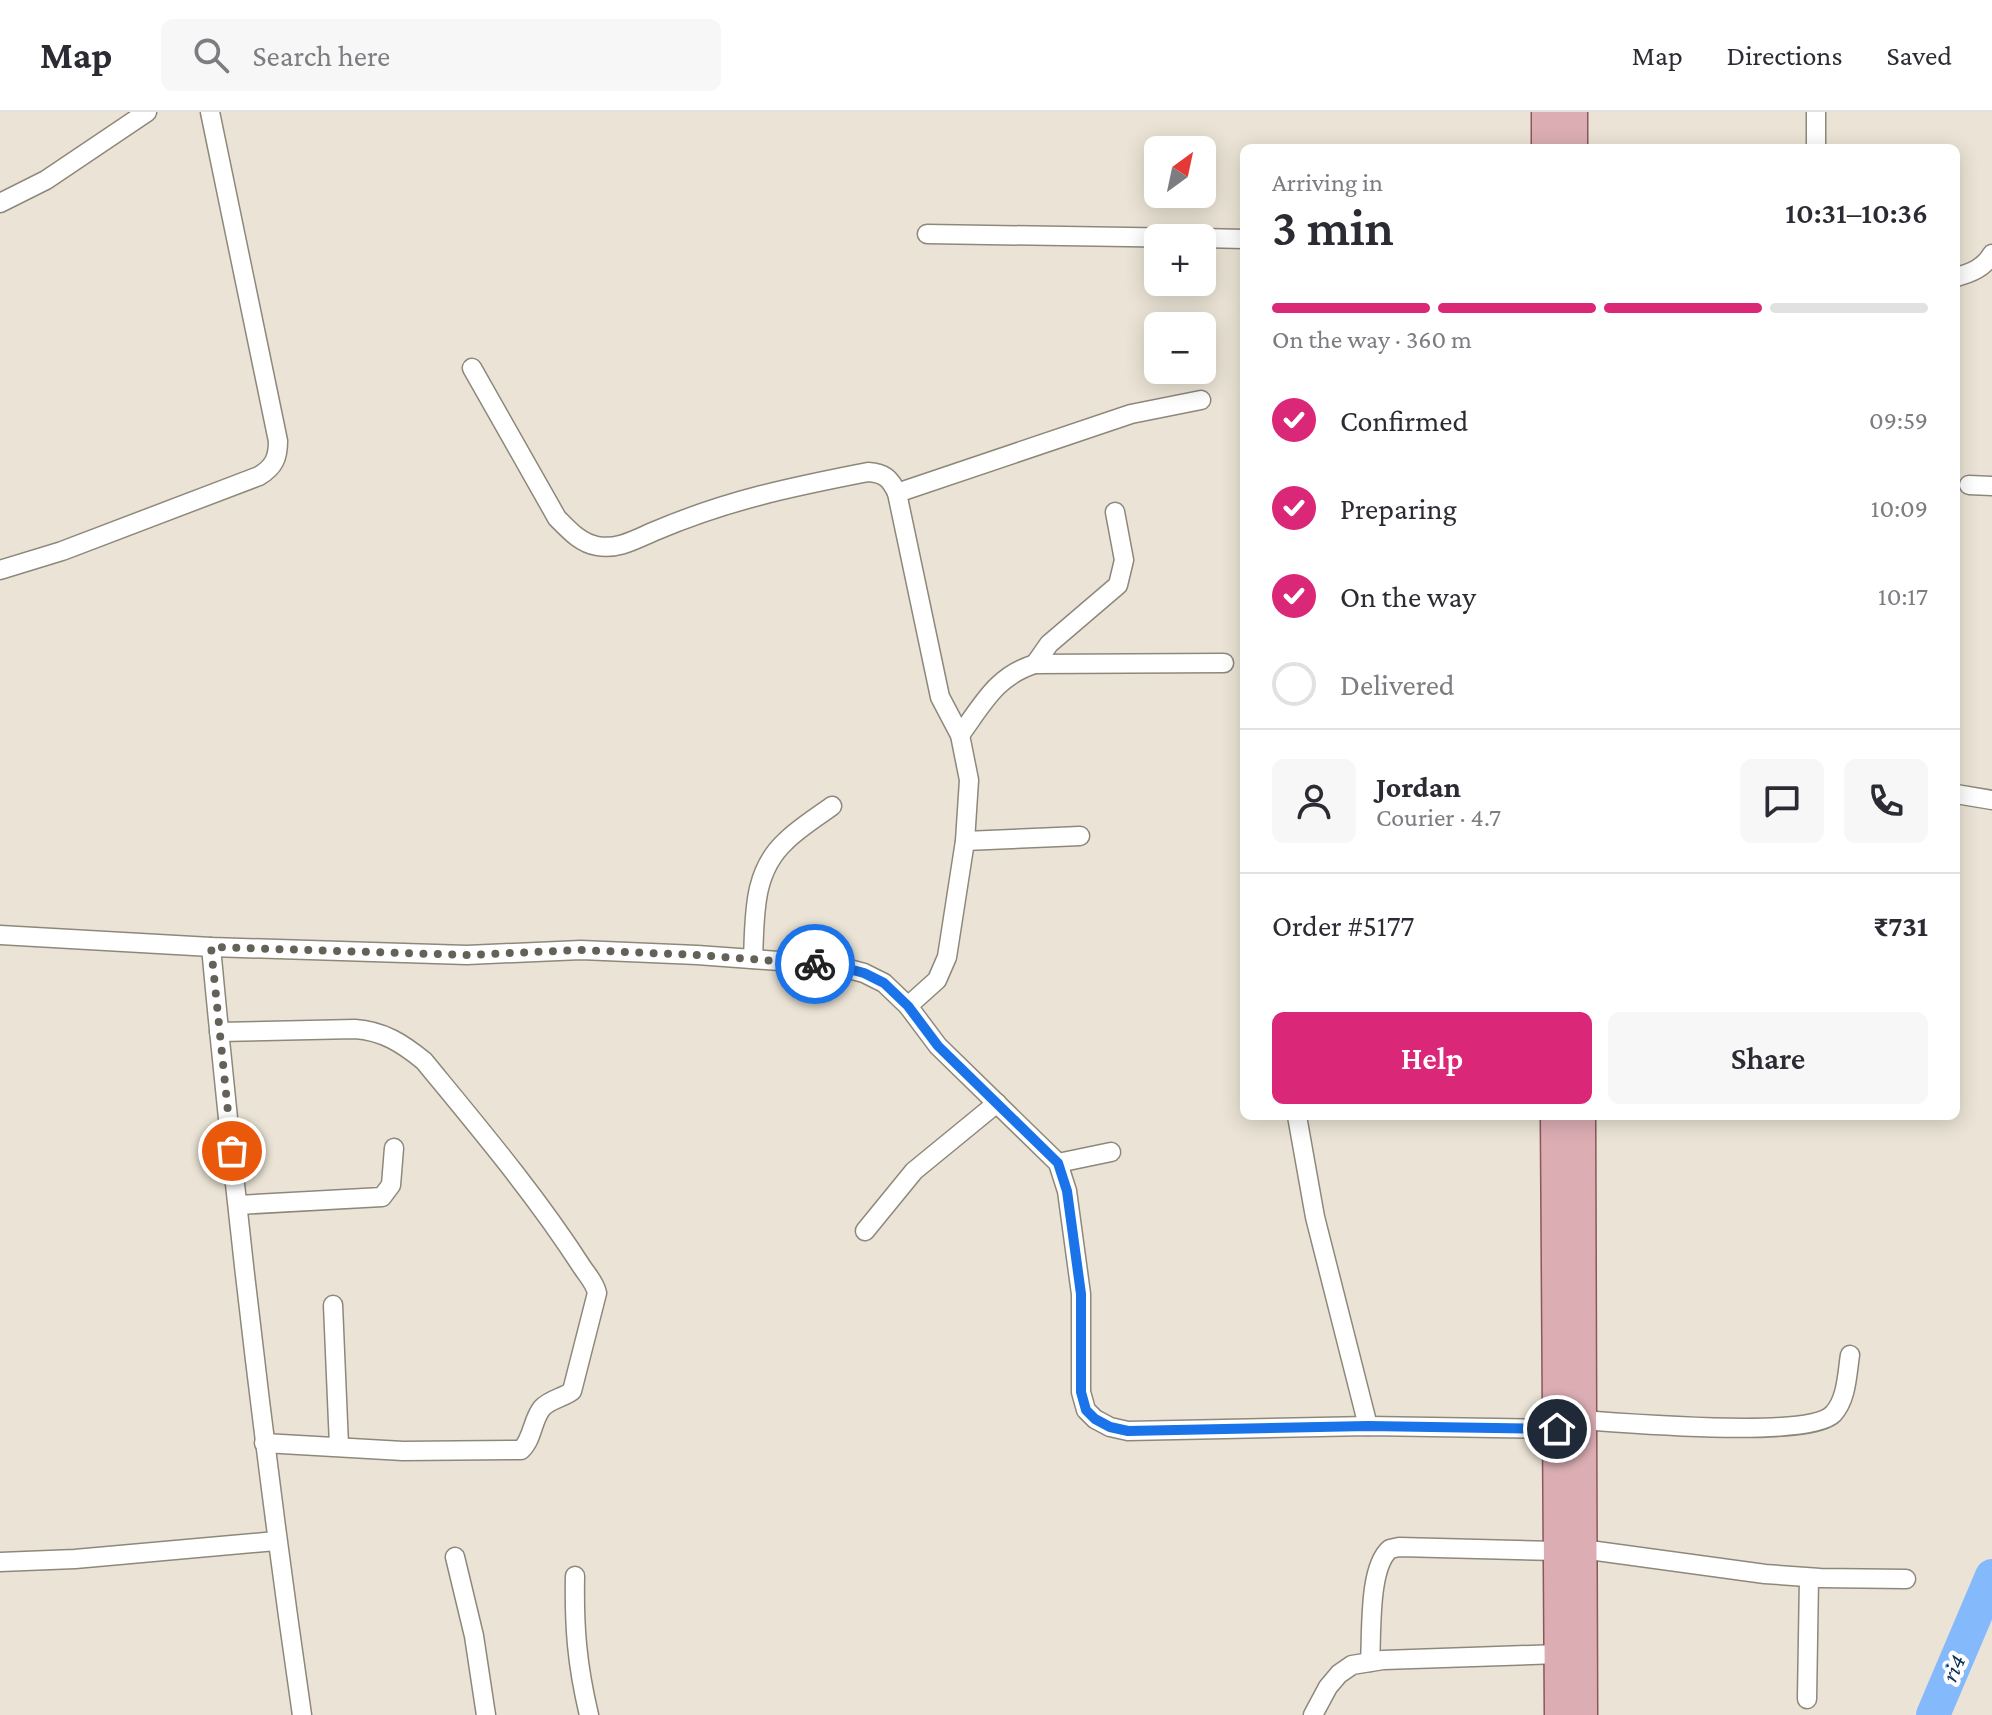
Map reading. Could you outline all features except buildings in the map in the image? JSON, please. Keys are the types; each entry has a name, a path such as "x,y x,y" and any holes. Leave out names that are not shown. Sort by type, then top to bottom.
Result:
{"main road":[{"path":"1546,112 1546,144"},
{"path":"1573,112 1573,144"},
{"path":"1555,1120 1569,1425 1570,1550 1583,1715"},
{"path":"1569,1425 1581,1120"},
{"path":"1559,1715 1559,1654 1570,1550"}],"street":[{"path":"0,203 46,180 147,112"},
{"path":"0,570 62,551 259,476 271,468 278,455 278,441 210,112"},
{"path":"1816,112 1816,144"},
{"path":"927,234 1144,237"},
{"path":"1216,238 1240,239"},
{"path":"1960,276 1987,263 1992,254"},
{"path":"472,368 557,518 574,537 596,546 620,546 713,508 772,490 868,472 882,473 891,480 897,493 940,697 960,735 969,780 965,841 947,957 937,980 908,1006"},
{"path":"897,493 1131,414 1201,400"},
{"path":"1969,485 1992,486"},
{"path":"1035,664 1049,644 1118,585 1124,560 1115,512"},
{"path":"960,735 1003,678 1035,664 1224,663"},
{"path":"1960,795 1992,800"},
{"path":"753,959 756,899 761,877 786,840 832,806"},
{"path":"965,841 1080,836"},
{"path":"0,935 211,947 467,955 581,950 834,965 864,973 884,983 908,1006 938,1046 1058,1163 1067,1191 1081,1294 1081,1392 1086,1410 1110,1427 1128,1431 1569,1425 1753,1428 1820,1422 1832,1415 1840,1404 1850,1355"},
{"path":"211,947 264,1443 302,1715"},
{"path":"219,1032 363,1030 389,1036 406,1046 424,1061 523,1183 595,1285 597,1293 577,1381 564,1398 545,1405 540,1411 531,1435 521,1450 403,1451 264,1443"},
{"path":"865,1231 914,1171 997,1103"},
{"path":"1298,1120 1315,1217 1368,1426"},
{"path":"238,1205 382,1197 391,1185 394,1148"},
{"path":"1058,1163 1111,1152"},
{"path":"333,1305 339,1446"},
{"path":"0,1562 75,1559 276,1541"},
{"path":"1370,1662 1379,1563 1390,1549 1399,1547 1570,1550 1809,1578 1906,1579"},
{"path":"455,1557 474,1636 486,1715"},
{"path":"575,1576 577,1667 589,1715"},
{"path":"1807,1699 1809,1578"},
{"path":"1313,1715 1328,1687 1352,1665 1559,1654"}],"waterway":[{"name":"ri4","path":"1933,1715 1992,1576"}],"way so far":[{"path":"232,1151 211,947 467,955 581,950 815,964"}],"route":[{"path":"815,964 834,965 864,973 884,983 908,1006 938,1046 1058,1163 1067,1191 1081,1294 1081,1392 1086,1410 1095,1419 1128,1431 1368,1426 1557,1429"}]}
